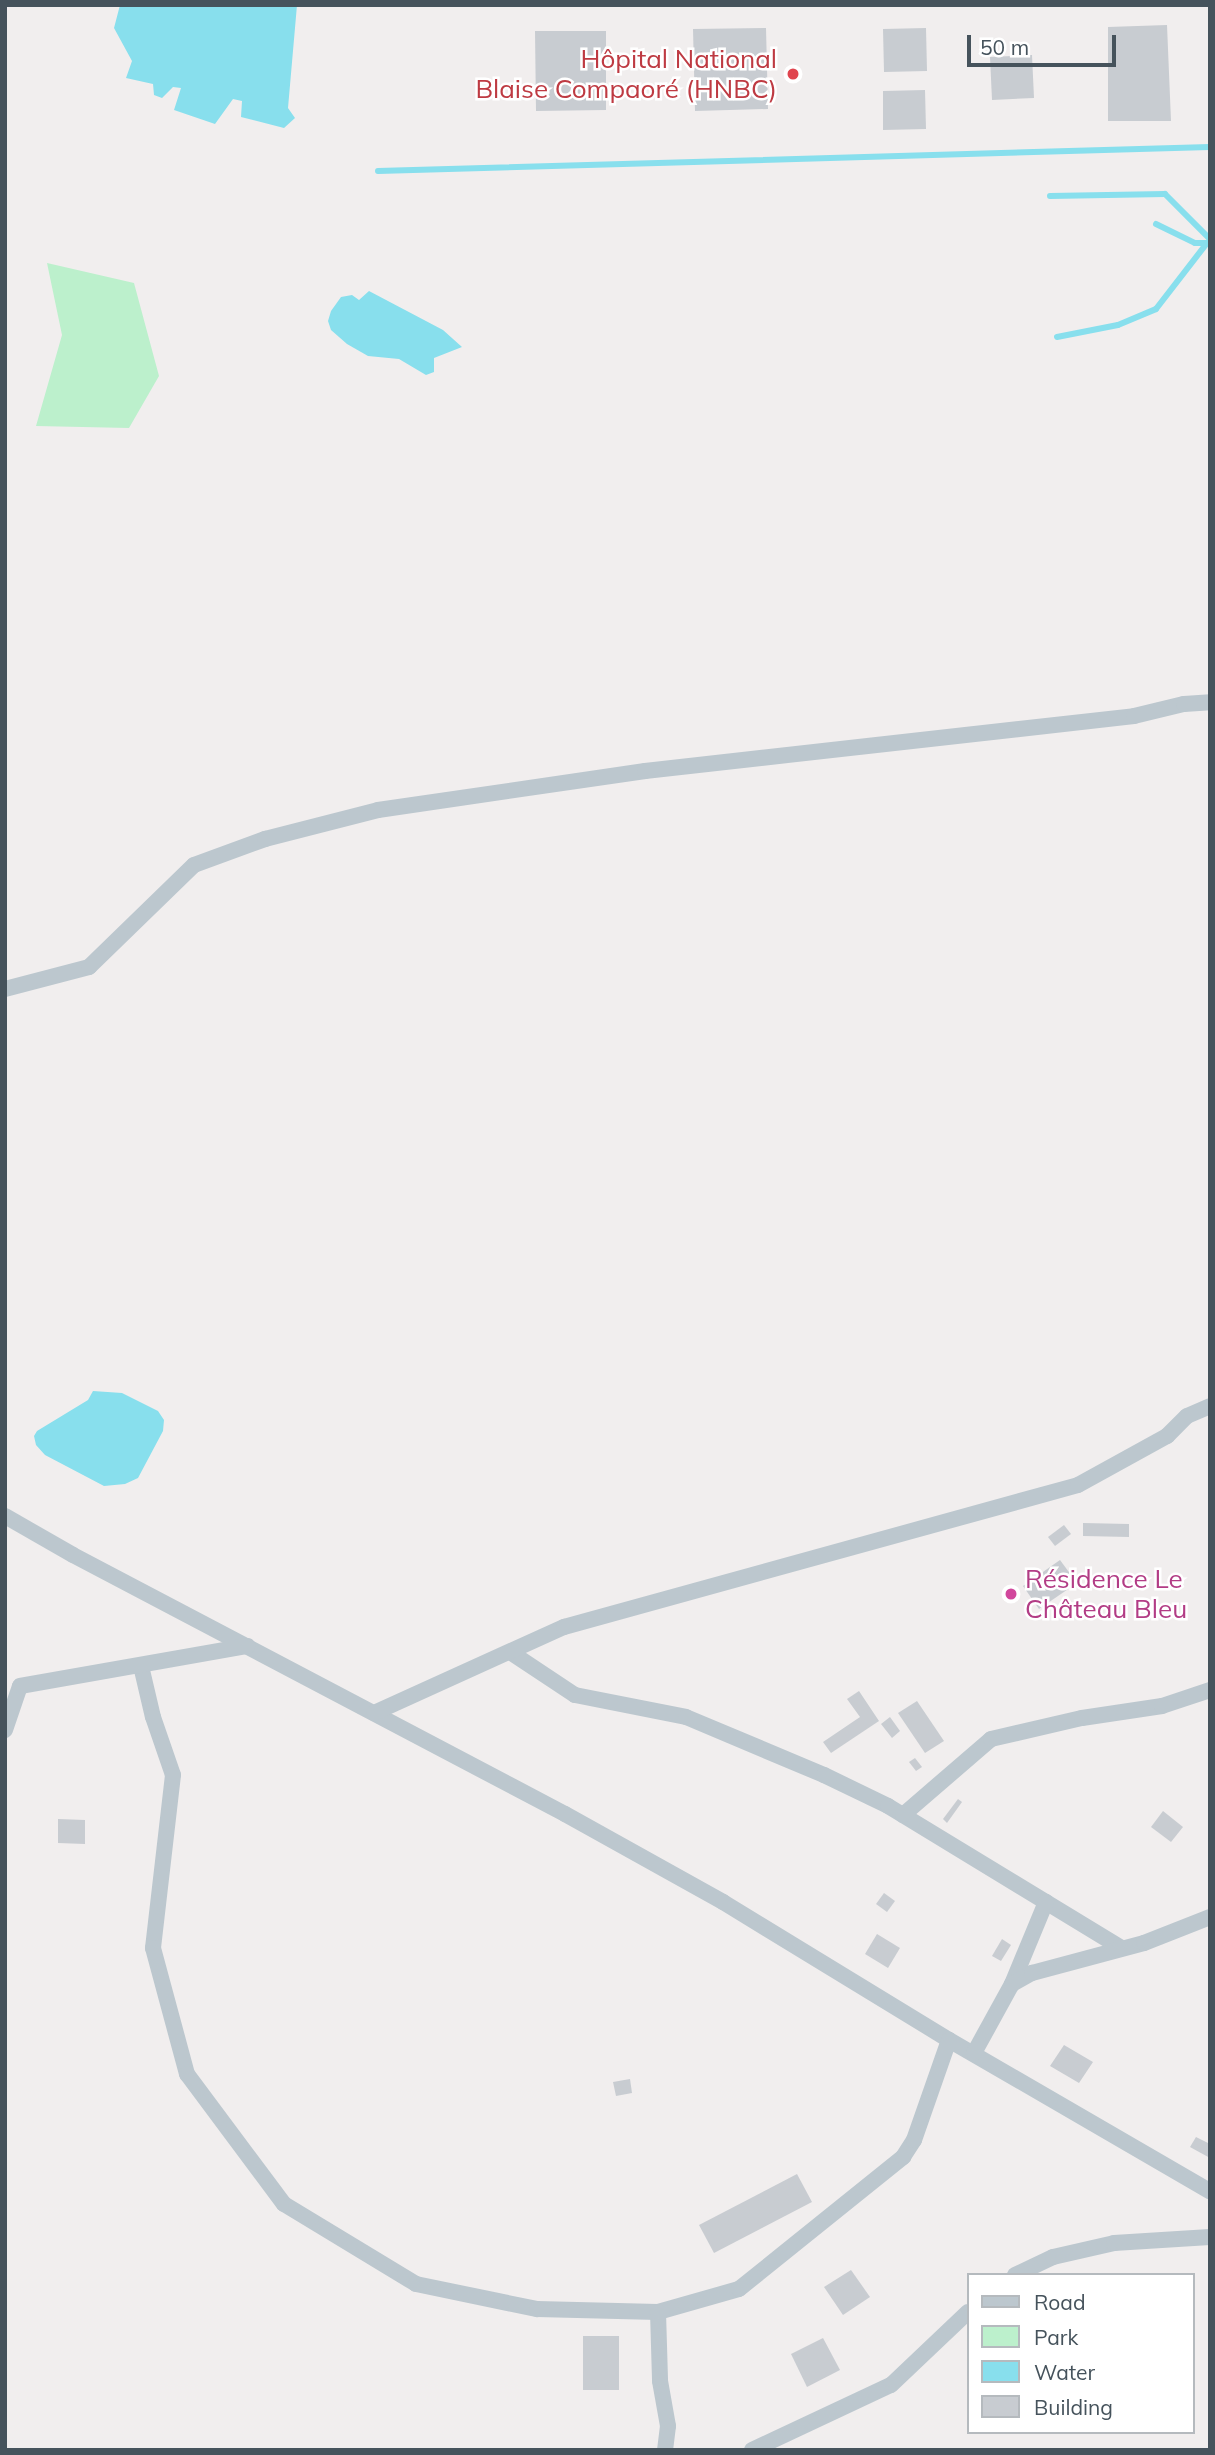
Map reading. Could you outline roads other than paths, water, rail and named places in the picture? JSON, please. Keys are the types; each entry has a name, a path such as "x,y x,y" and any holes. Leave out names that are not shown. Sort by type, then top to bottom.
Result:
{"street":[{"path":"5,989 89,967 194,866 265,839 378,810 645,771 1134,716 1184,704 1210,702"},
{"path":"374,1713 564,1627 1078,1485 1167,1436 1210,1395"},
{"path":"1187,1416 1210,1406"},
{"path":"5,1516 73,1555 374,1713 723,1902 949,2040 1210,2191"},
{"path":"5,1730 20,1686 248,1646"},
{"path":"510,1652 575,1695 687,1717 824,1774 903,1815 1120,1947"},
{"path":"141,1666 153,1717 173,1775 153,1948 187,2074 284,2204 416,2284 537,2309 658,2312 739,2289 903,2157 914,2140 949,2040"},
{"path":"903,1815 991,1739 1082,1718 1162,1706 1210,1690"},
{"path":"974,2053 1012,1984 1046,1902"},
{"path":"1012,1984 1032,1973 1144,1942 1210,1917"},
{"path":"1019,2273 1053,2257 1114,2243 1210,2237"},
{"path":"658,2312 660,2381 668,2426 666,2450"},
{"path":"752,2450 891,2385 967,2313"}],"water":[{"path":"120,5 297,5 288,108 295,118 284,128 241,117 242,101 233,99 215,124 174,110 181,88 173,87 162,98 154,95 153,84 126,78 132,61 114,28"},
{"path":"369,291 443,330 462,347 434,358 434,372 426,375 399,359 368,356 347,344 331,330 328,321 331,311 341,297 352,295 359,300"},
{"path":"93,1391 122,1393 158,1411 164,1420 163,1431 138,1478 125,1484 104,1486 45,1455 36,1445 34,1436 37,1431 88,1400"}],"waterway":[{"path":"378,171 1210,147"},
{"path":"1050,196 1165,194 1210,239"},
{"path":"1156,224 1195,243 1209,243"},
{"path":"1057,337 1118,325 1156,309 1207,243"}],"place":[{"name":"Hôpital National Blaise Compaoré (HNBC)","path":"793,74"},
{"name":"Résidence Le Château Bleu","path":"1011,1594"}]}
